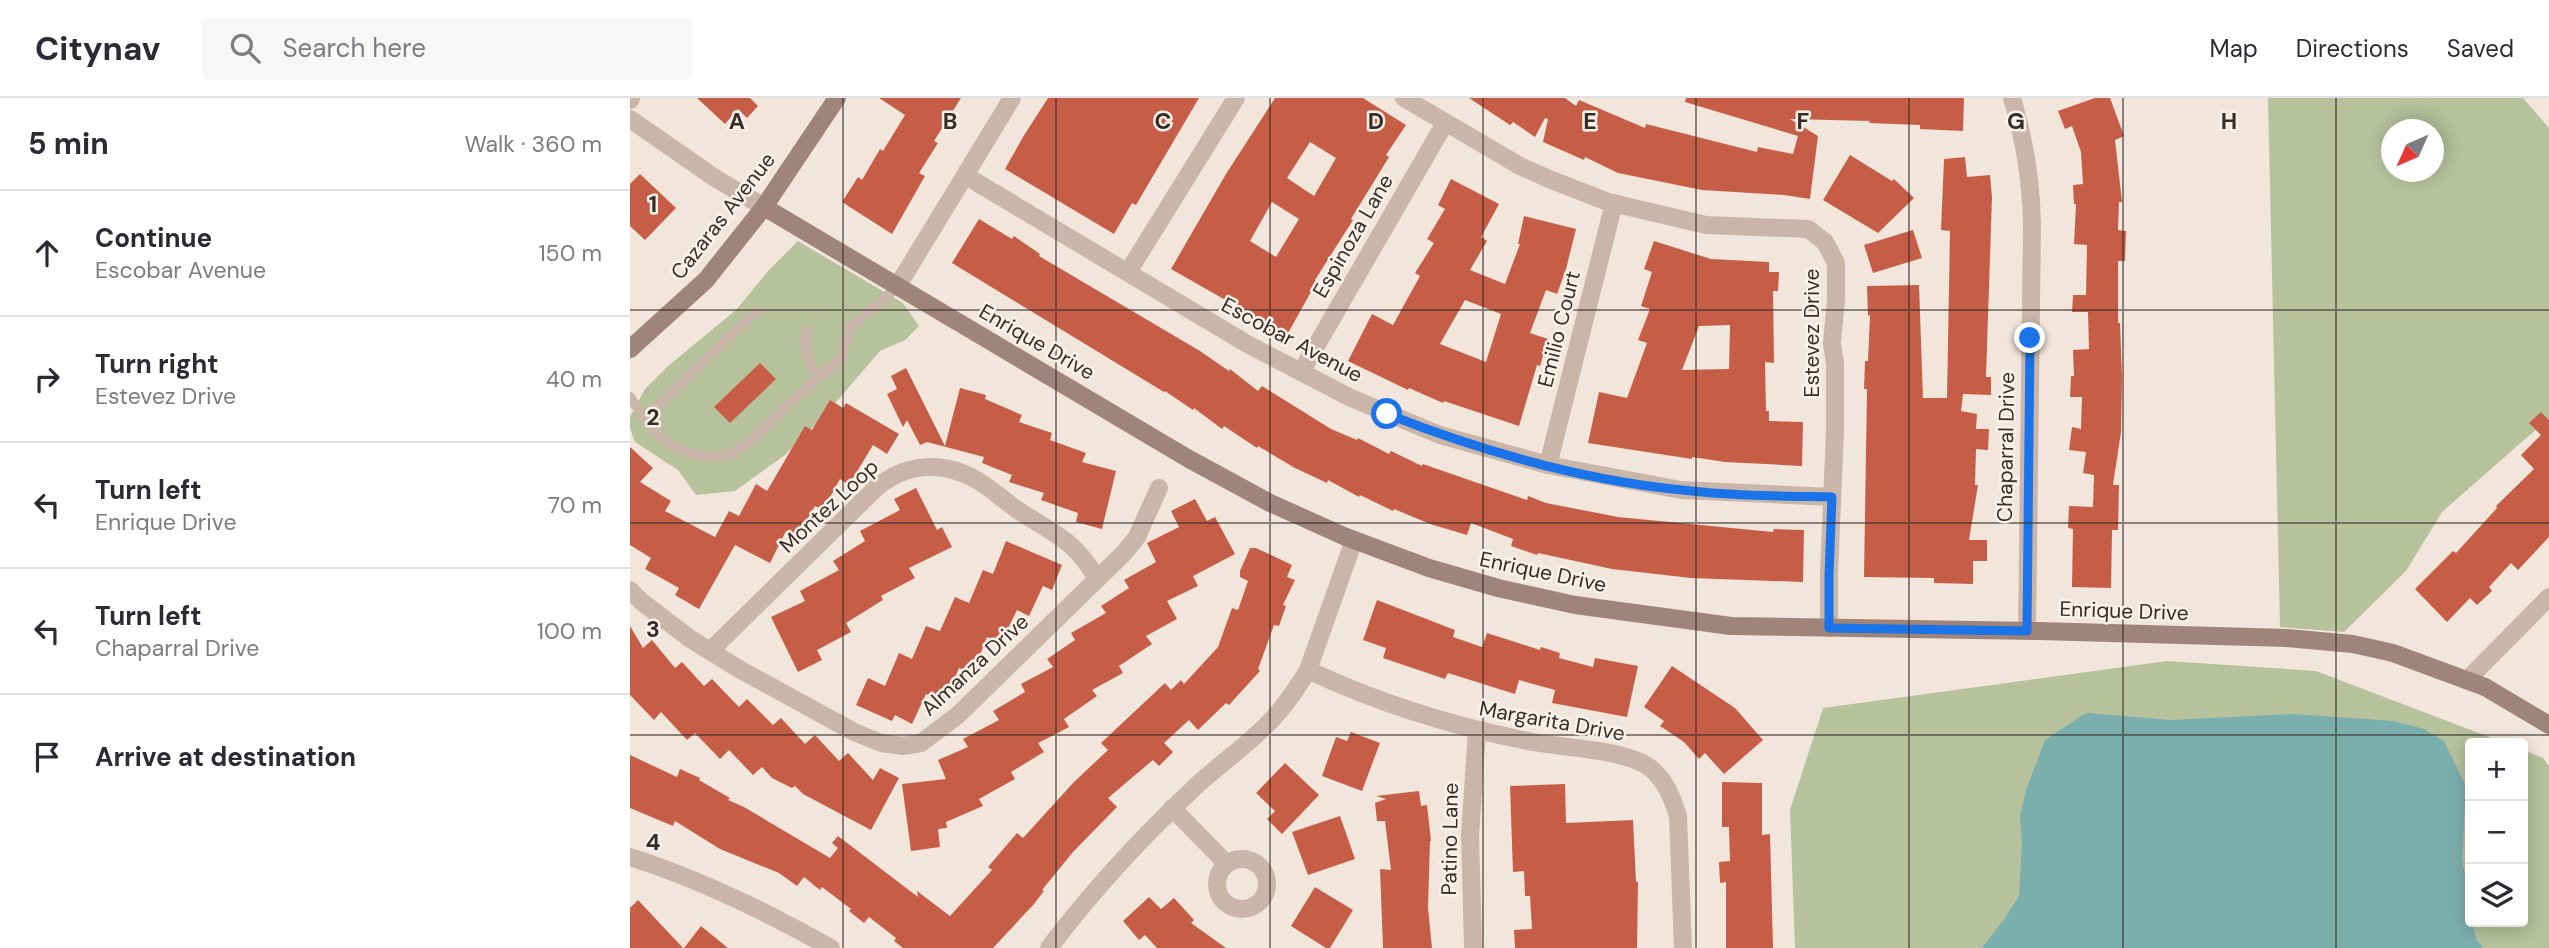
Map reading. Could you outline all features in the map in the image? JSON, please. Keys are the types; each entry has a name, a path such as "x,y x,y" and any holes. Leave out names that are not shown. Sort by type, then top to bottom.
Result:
{"street":[{"name":"Cazaras Avenue","path":"630,349 706,280 764,207 837,98"},
{"path":"897,287 1012,98"},
{"path":"1128,272 1236,98"},
{"name":"Estevez Drive","path":"1404,98 1539,175 1614,203 1706,225 1808,229 1825,242 1836,263 1832,343 1835,364 1829,628"},
{"name":"Chaparral Drive","path":"2012,98 2023,135 2031,186 2027,631"},
{"name":"Enrique Drive","path":"630,119 764,207 1189,459 1270,503 1354,540 1429,568 1498,588 1575,605 1731,626 2287,638 2353,644 2393,653 2467,680 2527,710 2549,725"},
{"name":"Espinoza Lane","path":"1301,372 1445,122"},
{"name":"Escobar Avenue","path":"966,176 1237,338 1363,404 1440,435 1548,465 1681,490 1832,497"},
{"name":"Emilio Court","path":"1548,465 1614,203"},
{"name":"Montez Loop","path":"710,651 875,489 889,477 910,468 932,466 956,470 979,482 1071,543 1086,559 1096,578"},
{"name":"Almanza Drive","path":"630,590 642,603 710,651 854,732 881,743 903,746 921,743 958,715 1124,553 1138,537 1159,488"},
{"path":"1049,948 1102,881 1172,808 1277,714 1308,670 1354,540"},
{"path":"2467,680 2549,597"},
{"name":"Margarita Drive","path":"1308,670 1393,705 1477,730 1629,758 1647,765 1673,797 1678,816 1683,948"},
{"name":"Patino Lane","path":"1473,948 1470,835 1477,730"},
{"path":"1172,808 1226,863"},
{"path":"630,857 671,870 805,942 831,948"}],"lane":[{"path":"630,397 644,419 671,447 691,455 711,457 732,454 752,440 817,377 841,360 849,329 897,287"},
{"path":"644,419 757,311"},
{"path":"807,331 804,341 807,355 817,377"}],"green space":[{"path":"2268,98 2523,98 2549,128 2549,418 2442,512 2406,571 2344,632 2280,627"},
{"path":"798,241 903,303 919,326 905,340 880,351 824,416 785,455 735,491 696,495 678,470 635,442 630,428 630,417 645,389 667,367 737,309 769,270"},
{"path":"2167,661 2316,671 2492,738 2465,738 2465,927 2528,927 2528,752 2543,758 2549,766 2549,948 1795,948 1790,810 1823,708"}],"water":[{"path":"2086,713 2171,720 2294,714 2393,721 2424,729 2444,741 2465,784 2462,859 2465,877 2465,927 2474,927 2476,939 2483,948 1982,948 2019,896 2022,843 2020,816 2026,790 2045,740"}],"building":[{"path":"697,98 750,98 758,106 747,118 738,109 725,124"},
{"path":"879,98 961,98 934,141 938,143 919,173 925,176 892,234 842,202 858,177 862,180 880,149 883,151 905,115"},
{"path":"1048,98 1199,98 1136,205 1132,203 1114,234 1005,169"},
{"path":"1275,98 1363,98 1406,125 1386,155 1389,157 1351,219 1353,220 1315,280 1317,281 1287,335 1171,269 1226,174","holes":["1310,142 1336,158 1314,196 1287,178","1272,202 1299,219 1276,257 1250,241"]},
{"path":"1469,98 1565,98 1576,106 1579,100 1645,128 1646,124 1757,152 1758,147 1793,154 1798,136 1685,102 1686,98 1964,98 1963,131 1920,129 1920,125 1869,123 1870,121 1790,119 1818,136 1810,199 1702,190 1618,173 1585,157 1584,160 1543,142 1548,119 1545,118 1535,137 1513,122 1510,125"},
{"path":"2095,98 2110,98 2124,136 2115,140 2122,202 2119,202 2118,230 2126,231 2125,261 2118,261 2121,432 2113,485 2119,485 2118,530 2112,530 2111,588 2072,587 2073,529 2068,528 2069,506 2093,507 2094,475 2083,473 2086,452 2069,450 2072,427 2081,429 2082,397 2070,397 2071,376 2074,376 2073,350 2089,349 2088,312 2072,312 2073,295 2086,295 2087,245 2074,244 2076,204 2073,185 2083,184 2081,152 2072,126 2065,129 2058,111"},
{"path":"1850,155 1892,181 1894,179 1914,198 1878,233 1823,200"},
{"path":"1965,157 1967,177 1990,175 1992,197 1986,377 1991,377 1991,395 1963,394 1961,411 1977,414 1976,429 1989,429 1988,450 1976,449 1975,485 1978,485 1969,540 1987,540 1987,561 1973,561 1973,584 1934,583 1934,578 1864,577 1867,389 1864,389 1870,315 1868,316 1867,286 1919,285 1923,398 1947,398 1950,231 1941,230 1944,159"},
{"path":"640,174 676,208 645,240 630,226 630,184"},
{"path":"1451,179 1499,204 1481,237 1487,241 1470,270 1505,284 1520,244 1524,216 1576,229 1557,294 1546,290 1530,333 1548,339 1540,366 1537,365 1519,426 1444,401 1443,403 1409,388 1408,390 1348,361 1372,314 1393,325 1420,276 1415,273 1434,243 1427,239 1445,209 1438,205","holes":["1465,300 1501,314 1486,362 1440,344"]},
{"path":"979,219 1012,239 1014,236 1040,254 1039,256 1229,371 1230,369 1258,391 1262,386 1331,429 1357,440 1358,438 1389,454 1391,451 1422,466 1423,464 1527,500 1528,496 1546,503 1618,517 1773,532 1774,529 1804,530 1803,582 1691,578 1612,569 1538,553 1537,555 1511,546 1513,539 1471,523 1467,535 1394,509 1393,511 1328,480 1327,483 1258,446 1257,448 1224,426 1222,429 1194,408 1193,410 952,263"},
{"path":"1913,230 1922,258 1873,273 1864,245"},
{"path":"1654,241 1711,259 1769,262 1769,272 1779,272 1778,291 1773,291 1774,363 1765,362 1766,411 1769,411 1769,421 1803,422 1802,466 1692,459 1588,443 1599,392 1627,398 1647,343 1638,340 1650,309 1641,306 1652,272 1644,269","holes":["1730,325 1729,369 1682,370 1699,326"]},
{"path":"760,363 776,379 730,423 714,407"},
{"path":"906,368 945,446 960,388 986,395 985,399 1022,415 1019,422 1052,433 1050,440 1086,453 1082,462 1116,471 1102,529 1076,522 1078,513 1041,500 1044,493 1009,482 1012,475 982,463 984,457 927,442 920,445 907,420 903,427 887,394 897,389 891,376"},
{"path":"830,400 843,408 846,403 899,434 887,454 873,445 849,485 840,479 823,510 815,506 797,538 786,531 770,563 735,545 699,609 675,595 679,588 645,569 651,558 630,545 630,447 653,468 640,482 671,501 665,511 715,537 729,511 739,516 756,484 767,491 805,426 812,430"},
{"path":"2541,412 2549,420 2549,537 2518,570 2511,563 2489,587 2492,591 2477,605 2470,598 2447,622 2415,589 2453,551 2456,553 2496,506 2534,469 2521,455 2541,435 2529,423"},
{"path":"916,488 937,530 942,527 952,547 909,568 915,578 881,596 883,600 846,623 851,632 817,650 822,660 798,672 771,617 805,601 800,591 839,570 833,561 865,541 860,531 900,510 894,499"},
{"path":"1195,499 1207,521 1215,517 1235,554 1193,576 1198,586 1167,601 1177,619 1146,636 1152,644 1119,666 1123,673 1092,690 1097,696 1064,719 1069,727 1038,743 1044,752 1011,772 1015,779 979,799 983,806 946,822 947,828 938,829 940,847 911,851 902,784 946,779 938,760 968,747 963,739 999,720 993,711 1025,692 1021,684 1053,667 1047,659 1075,640 1071,633 1106,613 1101,606 1129,588 1124,580 1156,562 1147,543 1179,527 1171,511"},
{"path":"1006,541 1062,565 1052,590 1043,586 1029,616 1017,610 1001,643 987,637 973,673 959,668 945,701 926,694 912,724 895,715 892,721 856,705 868,678 885,686 899,653 912,659 926,626 940,631 955,597 969,603 983,570 993,574"},
{"path":"1250,548 1256,548 1292,565 1287,577 1295,580 1283,605 1286,606 1279,626 1274,625 1258,669 1260,671 1229,705 1226,703 1198,730 1189,720 1164,743 1173,752 1159,766 1153,760 1108,798 1117,807 1073,852 1034,904 993,948 903,948 894,941 896,938 869,917 864,923 849,911 851,909 804,877 797,886 779,873 720,849 675,821 673,826 630,808 630,755 677,777 680,769 700,778 699,780 730,798 728,800 830,858 838,848 832,843 838,836 918,897 917,891 950,916 992,870 988,867 1017,833 1023,838 1074,782 1108,750 1101,743 1165,683 1171,690 1181,680 1184,684 1218,647 1232,608 1238,610 1248,581 1240,577 1240,571"},
{"path":"1377,600 1455,630 1453,637 1482,647 1487,633 1540,650 1541,647 1560,653 1559,658 1593,667 1595,658 1638,666 1627,717 1552,703 1555,690 1519,680 1515,694 1448,673 1445,679 1383,658 1386,648 1363,640"},
{"path":"630,626 643,648 652,640 675,668 682,662 704,686 712,679 739,707 747,699 773,725 781,718 805,744 815,735 839,761 848,753 873,780 880,768 899,778 871,830 803,794 795,786 792,788 772,778 762,767 753,775 729,750 720,759 695,733 687,740 661,712 654,720 630,695"},
{"path":"1672,666 1735,708 1763,740 1724,774 1705,753 1699,759 1684,742 1660,726 1664,721 1644,707"},
{"path":"1351,732 1380,743 1362,791 1322,776 1336,737 1347,741"},
{"path":"1285,763 1319,795 1282,834 1267,819 1275,811 1256,793"},
{"path":"1722,782 1762,783 1762,835 1770,834 1773,948 1726,948 1726,882 1720,883 1719,862 1730,861 1729,827 1722,827"},
{"path":"1565,784 1566,823 1633,820 1638,882 1637,948 1515,948 1514,930 1532,929 1530,896 1525,896 1524,871 1513,872 1510,786"},
{"path":"1419,791 1421,806 1427,805 1431,841 1428,908 1432,948 1383,948 1380,869 1391,870 1385,821 1377,821 1375,803 1386,799 1376,796"},
{"path":"1340,816 1355,859 1308,875 1292,832"},
{"path":"1315,887 1353,910 1330,948 1291,926"},
{"path":"1149,897 1161,909 1174,898 1194,920 1191,923 1226,948 1157,948 1145,935 1139,940 1123,921"},
{"path":"638,900 683,948 630,948 630,908"},
{"path":"701,926 728,948 684,948"}],"route":[{"path":"1387,414 1484,449 1612,479 1681,490 1832,497 1829,628 2027,631 2030,338"}]}
